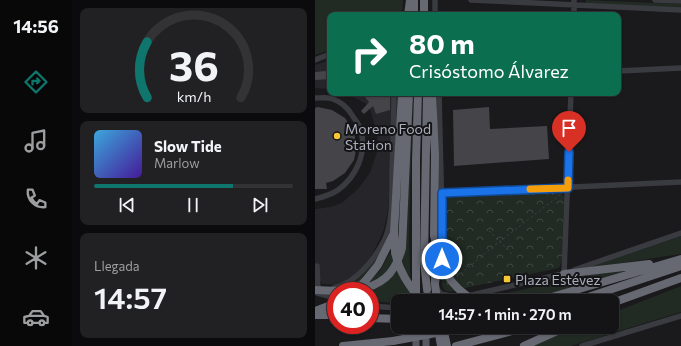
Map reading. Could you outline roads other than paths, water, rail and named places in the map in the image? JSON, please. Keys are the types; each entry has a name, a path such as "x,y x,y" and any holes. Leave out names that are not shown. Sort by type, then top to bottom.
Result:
{"highway":[{"path":"408,12 410,0"},
{"path":"414,0 414,12"},
{"path":"424,0 424,12"},
{"path":"402,96 394,235 397,263 407,283 416,294"},
{"path":"379,282 394,269 401,255 403,239 409,96"},
{"path":"416,294 416,160 418,96"},
{"path":"427,96 423,260 427,289"},
{"path":"432,96 435,155 434,235 436,294"},
{"path":"364,282 378,265 394,235"},
{"path":"434,235 438,255 448,277 464,294"},
{"path":"562,294 681,259"},
{"path":"564,274 670,262"},
{"path":"597,294 681,266"},
{"path":"619,300 681,278"},
{"path":"316,291 327,290"},
{"path":"315,311 327,307"},
{"path":"315,315 327,315"},
{"path":"379,318 391,319"},
{"path":"343,346 392,341 430,334"},
{"path":"438,334 441,346"},
{"path":"444,334 447,346"},
{"path":"456,346 501,334"},
{"path":"524,346 551,334"}],"main road":[{"path":"427,289 427,294"},
{"path":"416,334 416,346"},
{"path":"426,346 427,334"}],"street":[{"path":"435,0 435,12"},
{"path":"471,0 574,3 681,10"},
{"path":"655,0 681,1"},
{"path":"315,60 327,55"},
{"path":"621,71 681,68"},
{"path":"349,282 362,271 385,238 391,209 394,96"},
{"path":"437,289 438,277 443,262 439,96"},
{"path":"564,274 571,96"},
{"path":"315,98 334,99 342,104 359,125 363,142 359,164 347,182 337,191 315,199"},
{"path":"442,193 681,182"},
{"path":"476,294 564,274 681,233"},
{"path":"317,266 316,291 327,295"},
{"path":"427,289 437,289 443,294"},
{"path":"379,307 391,308"},
{"path":"582,346 681,316"},
{"path":"379,346 392,341"}],"place":[{"name":"Moreno Food Station","path":"337,136"},
{"name":"Plaza Estévez","path":"507,279"}]}
